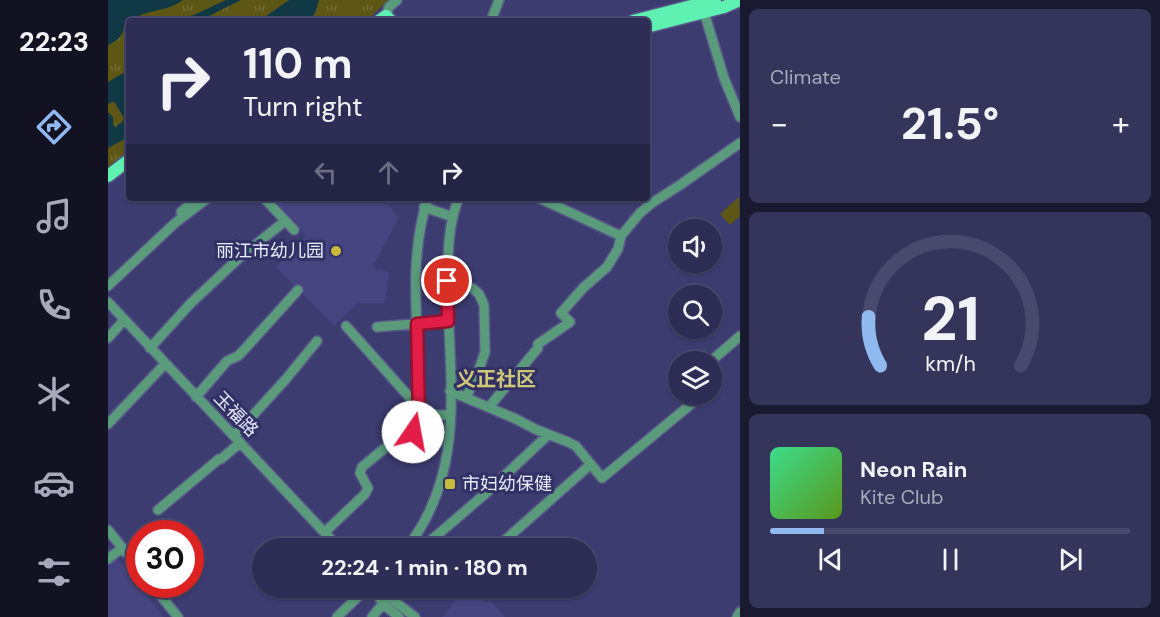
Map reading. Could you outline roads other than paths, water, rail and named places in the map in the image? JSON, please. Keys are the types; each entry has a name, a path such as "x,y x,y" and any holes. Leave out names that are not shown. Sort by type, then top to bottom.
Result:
{"main road":[{"path":"645,18 715,0"},
{"path":"650,26 740,0"},
{"path":"108,176 126,162"}],"street":[{"path":"386,18 389,7 397,0"},
{"path":"492,18 499,0"},
{"path":"704,12 724,78 740,117"},
{"path":"489,407 538,344 570,322 561,313 583,288 607,267 618,249 621,236 640,213 740,143"},
{"path":"108,278 195,201"},
{"path":"108,286 175,223 204,201"},
{"path":"267,201 294,230"},
{"path":"414,538 438,490 448,452 451,416 448,249 458,201"},
{"path":"545,201 621,236"},
{"path":"325,532 365,494 368,488 360,473 362,467 385,448 404,439 417,426 419,412 416,254 418,232 426,203 453,217"},
{"path":"150,348 191,303 239,258 285,221"},
{"path":"447,281 472,288 479,294 484,305 485,352 466,397"},
{"path":"196,397 227,361 238,356 298,290"},
{"name":"玉福路","path":"108,302 330,538"},
{"path":"108,338 124,320"},
{"path":"377,327 448,321"},
{"path":"346,326 419,412 451,416"},
{"path":"722,352 740,336"},
{"path":"158,510 221,459 317,341"},
{"path":"108,424 165,364"},
{"path":"450,391 576,446 602,478 690,405"},
{"path":"434,538 548,435"},
{"path":"507,538 591,464"},
{"path":"108,530 126,553"},
{"path":"108,559 122,548"},
{"path":"163,598 178,617"},
{"path":"337,617 357,598"},
{"path":"380,598 383,604 399,617"},
{"path":"388,598 414,617"},
{"path":"372,617 383,604"},
{"path":"737,617 740,612"}],"water":[{"path":"108,0 183,0 171,7 136,18 126,18 126,24 119,38 108,45"},
{"path":"226,0 241,0 205,18 187,18"},
{"path":"289,0 319,0 311,18 263,18"},
{"path":"125,72 126,138 108,148 108,112 113,117 115,127 124,118 115,103 108,104 108,82"}],"place":[{"name":"丽江市幼儿园","path":"336,251"},
{"name":"市妇幼保健","path":"450,484"}],"district":[{"name":"义正社区","path":"496,379"}]}
